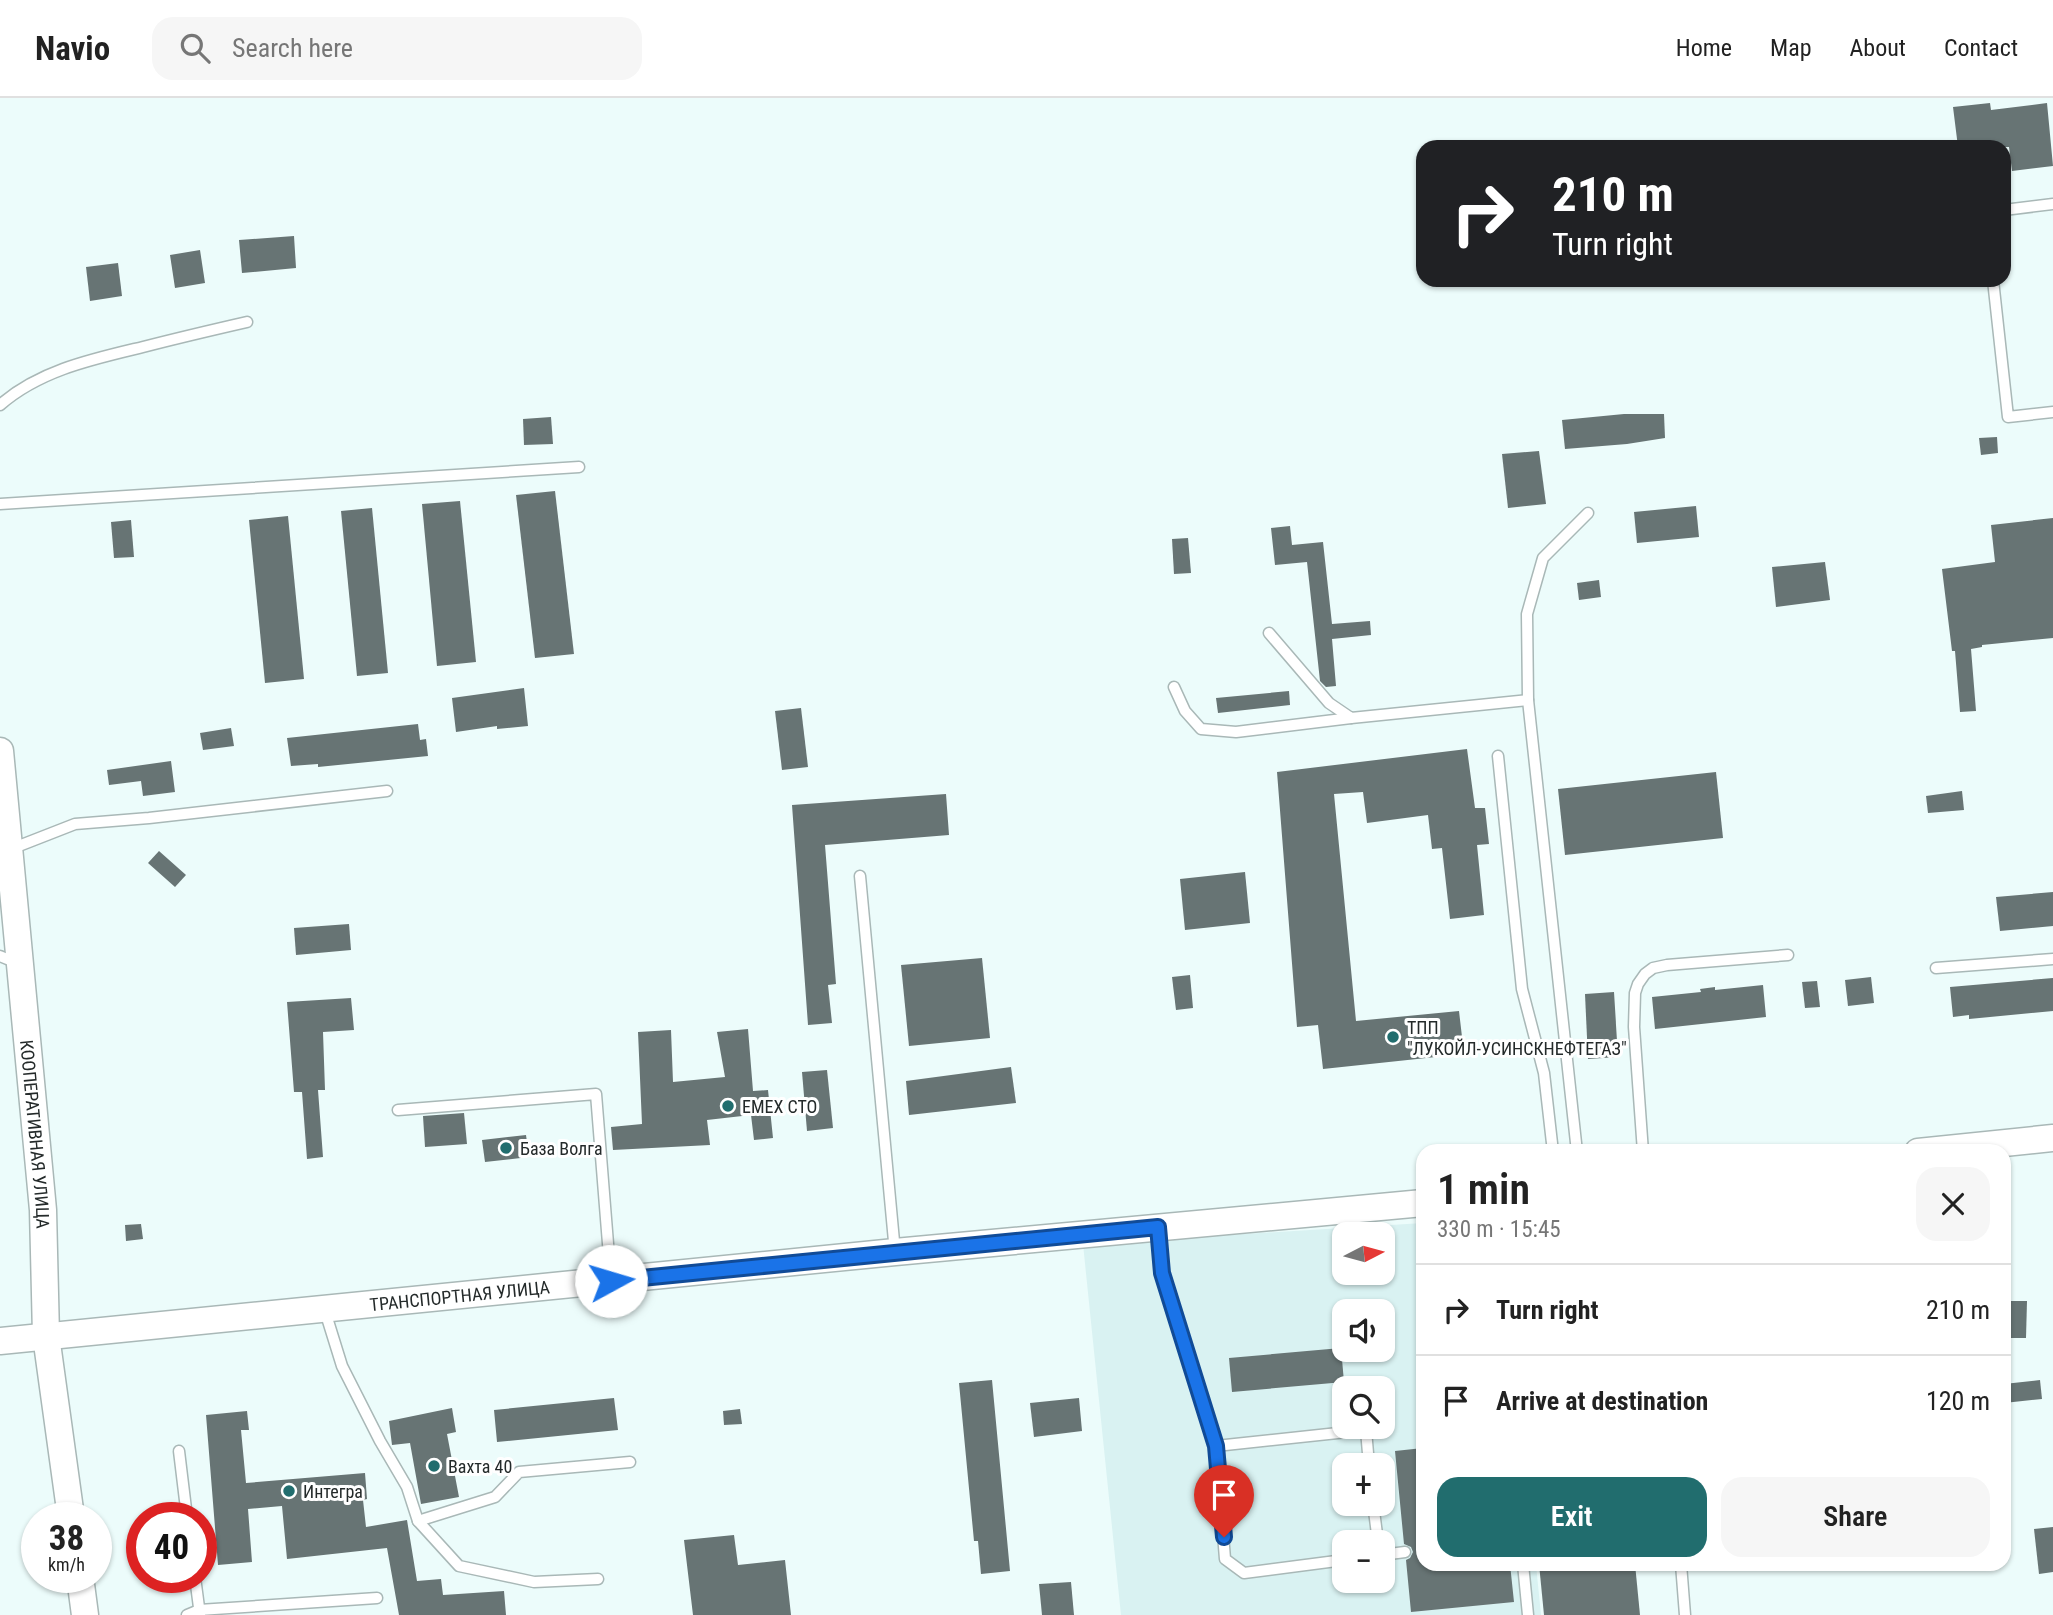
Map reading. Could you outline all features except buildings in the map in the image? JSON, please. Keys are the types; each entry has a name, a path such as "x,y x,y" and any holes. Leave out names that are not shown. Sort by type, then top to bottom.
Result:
{"street":[{"name":"КООПЕРАТИВНАЯ УЛИЦА","path":"0,751 2,802 11,849 10,960 43,1210 46,1336 69,1502"},
{"path":"1995,1144 2053,1138"},
{"name":"ТРАНСПОРТНАЯ УЛИЦА","path":"0,1340 1416,1204"},
{"path":"82,1593 85,1615"}],"lane":[{"path":"2011,209 2053,204"},
{"path":"1994,287 2008,417 2053,412"},
{"path":"0,405 34,382 87,360 247,322"},
{"path":"0,503 579,467"},
{"path":"1576,1144 1528,700 1527,614 1544,558 1587,513"},
{"path":"1269,634 1329,702 1350,718"},
{"path":"1174,687 1185,711 1201,729 1236,732 1528,700"},
{"path":"1498,756 1522,989 1544,1073 1552,1144"},
{"path":"11,849 75,824 387,791"},
{"path":"860,876 895,1252"},
{"path":"1642,1144 1634,1009 1638,984 1645,974 1653,968 1667,965 1787,955"},
{"path":"1936,968 2053,959"},
{"path":"398,1110 596,1094 611,1281"},
{"path":"1158,1227 1162,1273 1216,1446 1226,1559 1244,1573 1332,1562"},
{"path":"324,1308 342,1366 407,1487 418,1521 459,1566 534,1582 598,1579"},
{"path":"1216,1446 1366,1430 1368,1453"},
{"path":"179,1451 185,1502"},
{"path":"418,1521 495,1497 519,1472 630,1462"},
{"path":"1395,1553 1405,1552"},
{"path":"1524,1571 1528,1615"},
{"path":"1682,1571 1685,1615"},
{"path":"197,1593 200,1613"},
{"path":"187,1615 377,1598"}],"shaded area":[{"path":"1416,1223 1416,1571 1537,1571 1541,1615 1121,1615 1083,1244 1332,1229 1332,1285 1395,1285 1395,1225"}],"place":[{"name":"ТПП \"ЛУКОЙЛ-УСИНСКНЕФТЕГАЗ\"","path":"1393,1037"},
{"name":"EMEX СТО","path":"728,1106"},
{"name":"База Волга","path":"506,1148"},
{"name":"Вахта 40","path":"434,1466"},
{"name":"Интегра","path":"289,1491"}],"route":[{"path":"611,1281 1158,1227 1162,1273 1216,1446 1224,1537"}]}
